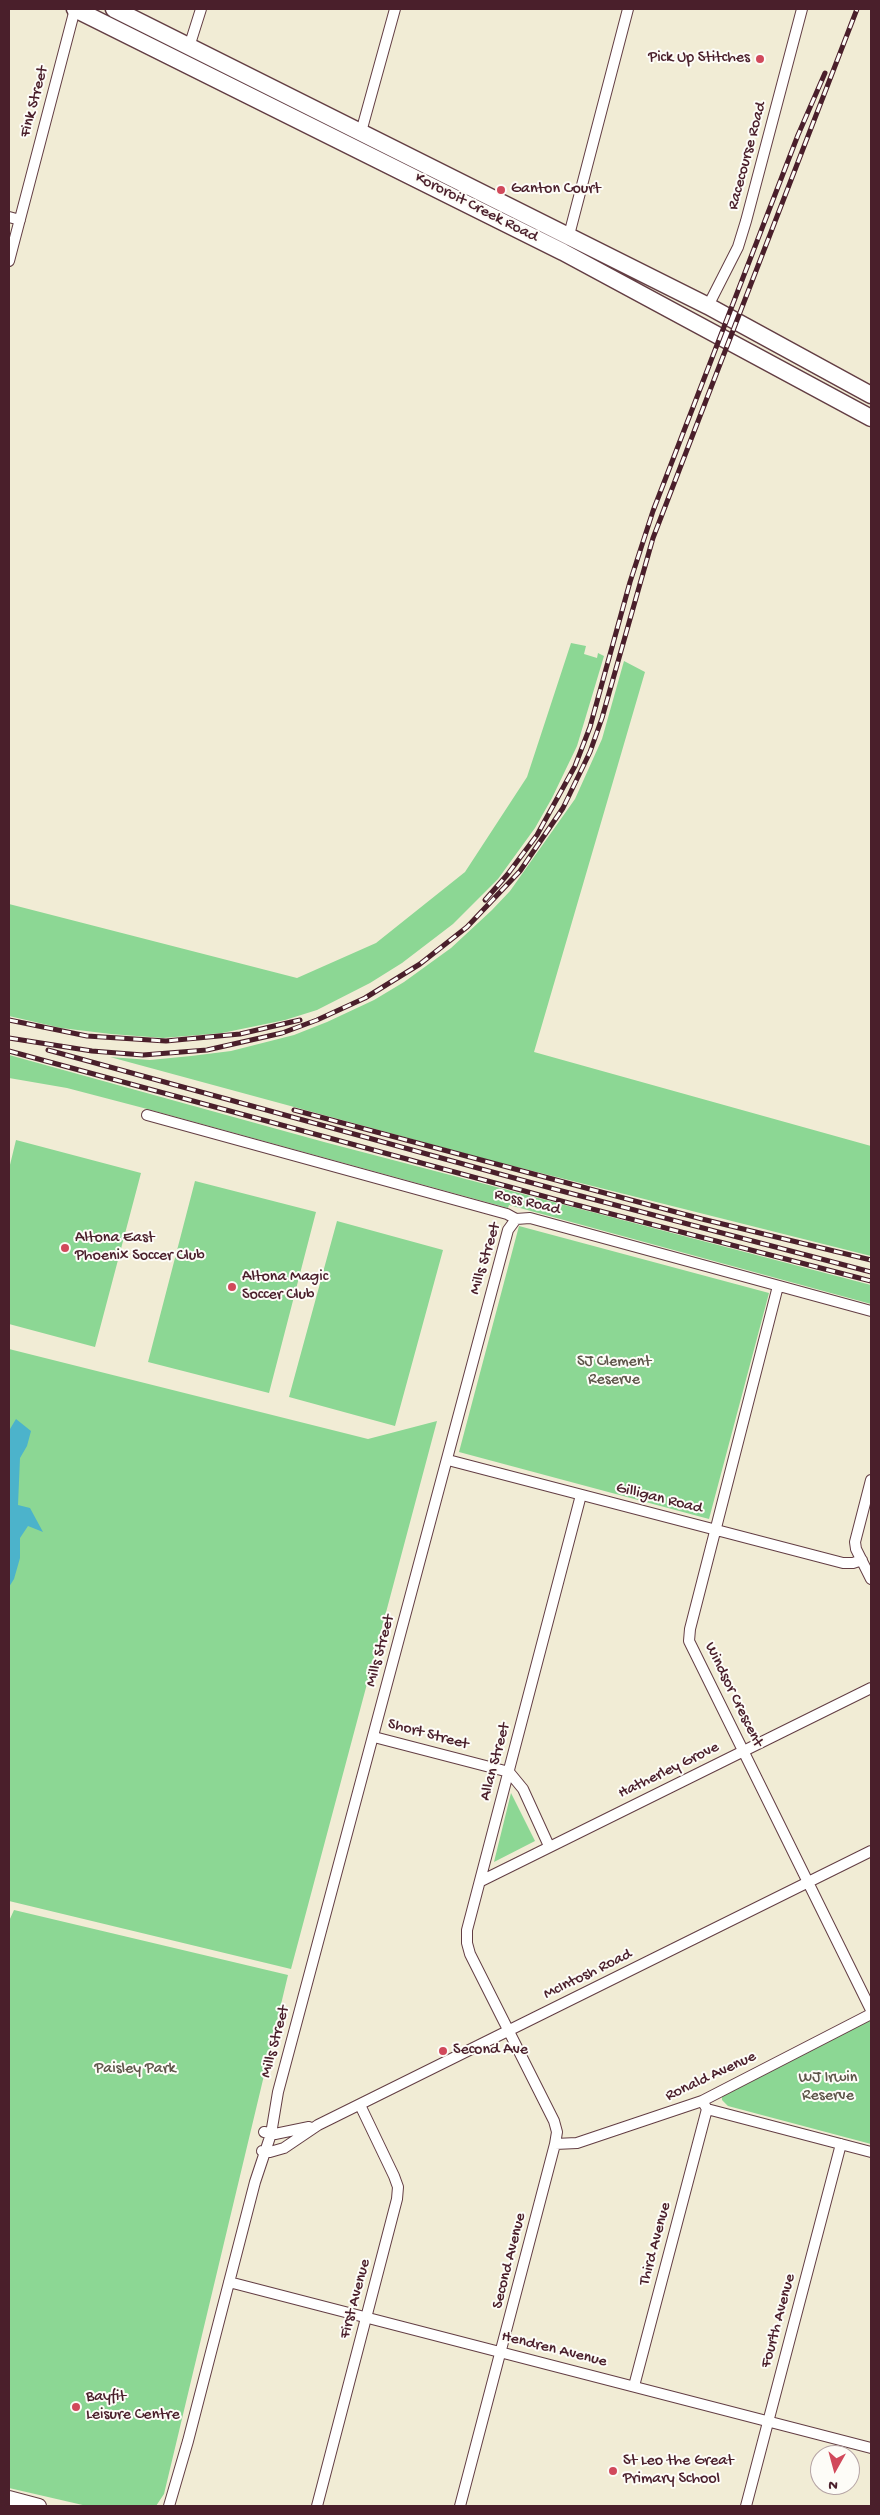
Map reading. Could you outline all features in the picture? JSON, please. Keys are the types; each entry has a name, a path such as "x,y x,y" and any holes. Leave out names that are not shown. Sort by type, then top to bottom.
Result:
{"main road":[{"name":"Kororoit Creek Road","path":"75,9 563,252 871,418"},
{"name":"Kororoit Creek Road","path":"114,9 708,306 871,395"},
{"path":"354,148 361,132"},
{"path":"486,213 493,197"},
{"path":"563,252 568,235"},
{"path":"794,375 804,357"},
{"path":"816,387 826,369"}],"street":[{"name":"Fink Street","path":"9,261 75,9"},
{"path":"189,47 201,9"},
{"path":"361,132 395,9"},
{"path":"568,235 628,9"},
{"name":"Racecourse Road","path":"708,306 727,272 741,238 802,9"},
{"path":"9,217 20,220"},
{"name":"Ross Road","path":"147,1115 507,1214 516,1219 530,1218 871,1312"},
{"name":"Mills Street","path":"171,2504 262,2151 508,1230 516,1219"},
{"name":"Windsor Crescent","path":"778,1286 715,1529 690,1629 689,1641 871,2010"},
{"name":"Gilligan Road","path":"448,1460 843,1563 853,1564 862,1560"},
{"path":"871,1480 855,1542 871,1579"},
{"name":"Allan Street","path":"509,2030 466,1943 467,1930 581,1494"},
{"name":"Hatherley Grove","path":"481,1881 871,1688"},
{"name":"Short Street","path":"374,1737 509,1772"},
{"path":"509,1772 523,1789 550,1846"},
{"name":"McIntosh Road","path":"262,2151 284,2148 318,2125 871,1851"},
{"name":"Ronald Avenue","path":"555,2144 577,2142 704,2105 871,2014"},
{"name":"Second Avenue","path":"460,2506 502,2352 557,2132 554,2121 509,2030"},
{"name":"First Avenue","path":"317,2506 398,2199 398,2186 360,2105"},
{"path":"704,2105 871,2152"},
{"name":"Third Avenue","path":"634,2386 704,2105"},
{"name":"McIntosh Road","path":"267,2133 289,2133 318,2125"},
{"name":"Fourth Avenue","path":"746,2506 841,2144"},
{"name":"Hendren Avenue","path":"229,2282 871,2448"},
{"path":"9,2498 39,2506"}],"green space":[{"path":"571,643 586,646 584,654 597,658 598,653 604,656 577,746 552,798 535,828 498,879 453,924 402,963 370,983 317,1010 285,1020 222,1033 163,1038 111,1034 61,1028 9,1016 9,904 297,978 376,943 465,872 527,777"},
{"path":"624,661 645,672 534,1052 871,1146 871,1256 493,1161 110,1057 150,1060 191,1056 231,1051 294,1035 374,1000 404,982 451,948 510,891 575,799 602,739"},
{"path":"9,1055 324,1142 871,1285 871,1304 509,1205 508,1208 151,1110 67,1088 9,1078"},
{"name":"Altona East Phoenix Soccer Club","path":"16,1140 141,1173 95,1347 9,1324 9,1169"},
{"name":"Altona Magic Soccer Club","path":"195,1181 316,1212 269,1393 148,1362"},
{"path":"337,1221 443,1250 395,1426 289,1397"},
{"name":"SJ Clement Reserve","path":"519,1226 769,1293 709,1519 459,1452"},
{"path":"9,1349 368,1439 437,1421 291,1969 9,1901"},
{"path":"511,1793 535,1841 494,1862"},
{"name":"Paisley Park","path":"14,1910 288,1975 164,2494 156,2506 87,2506 9,2488 9,1921"},
{"name":"WJ Irwin Reserve","path":"871,2020 871,2144 728,2106 722,2100 722,2096 742,2081"}],"water":[{"path":"16,1419 31,1431 27,1446 20,1458 18,1505 30,1508 43,1532 28,1526 20,1538 20,1558 14,1579 9,1587 10,1429"}],"railway":[{"path":"9,1038 92,1051 143,1055 207,1050 282,1033 317,1020 365,998 420,964 467,927 520,871 563,808 590,752 602,718 653,538 857,9"},
{"path":"485,900 507,875 537,835 575,766 590,727 630,582 653,511 798,135 825,73"},
{"path":"9,1020 87,1036 166,1041 240,1034 300,1020"},
{"path":"48,1050 558,1190 871,1272"},
{"path":"9,1051 565,1202 871,1281"},
{"path":"294,1110 702,1219 871,1260"}],"place":[{"name":"Pick Up Stitches","path":"760,59"},
{"name":"Ganton Court","path":"501,190"},
{"name":"Altona East Phoenix Soccer Club","path":"65,1248"},
{"name":"Altona Magic Soccer Club","path":"232,1287"},
{"name":"Second Ave","path":"443,2051"},
{"name":"Bayfit Leisure Centre","path":"76,2407"},
{"name":"St Leo the Great Primary School","path":"613,2471"}]}
